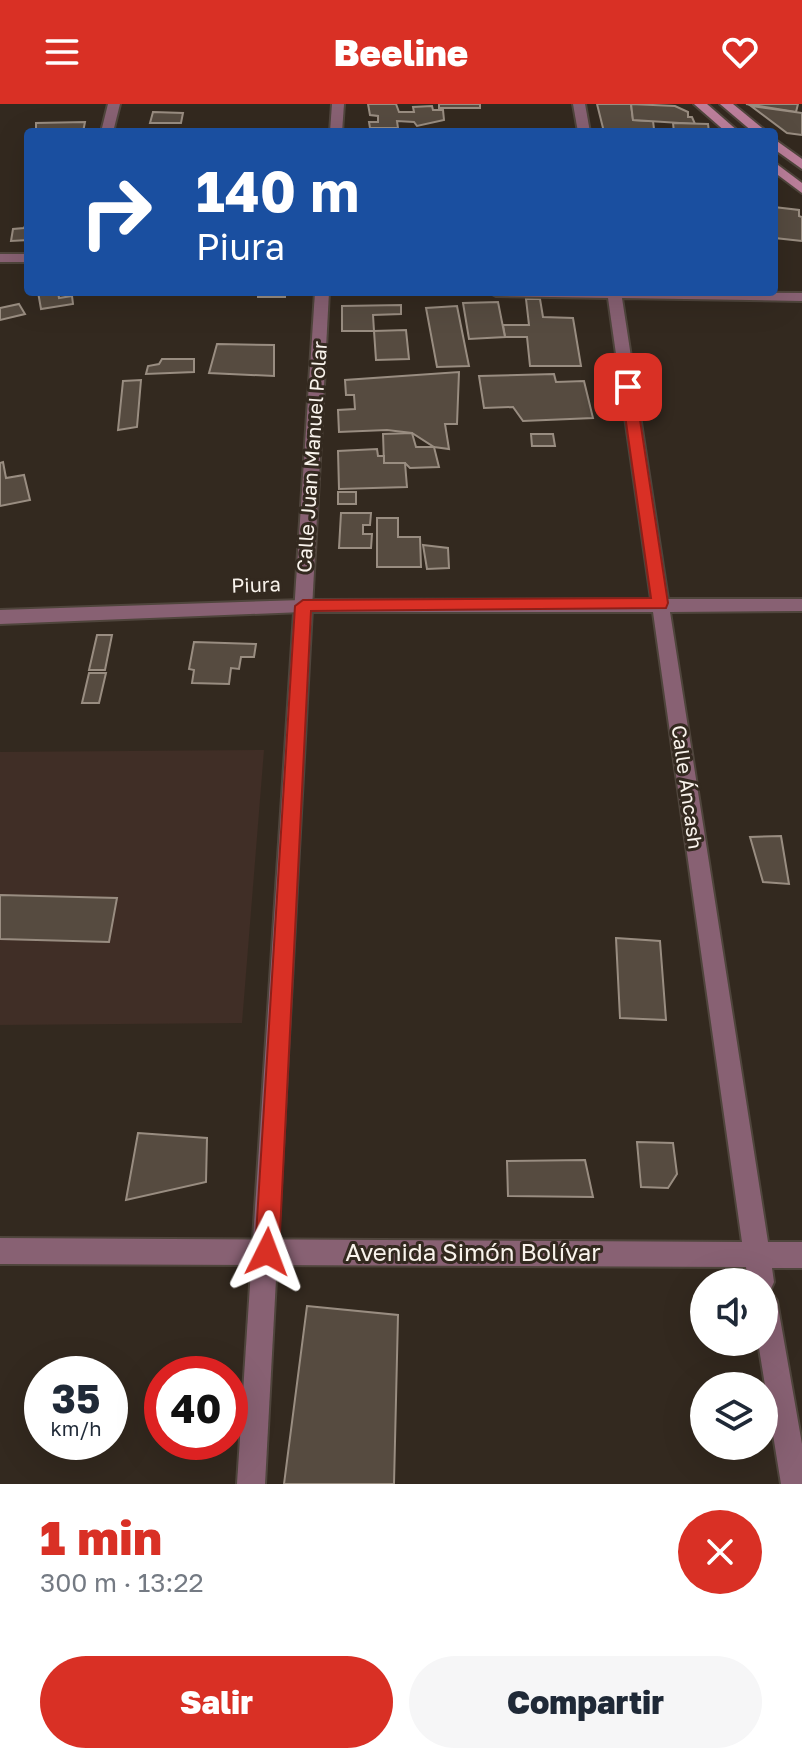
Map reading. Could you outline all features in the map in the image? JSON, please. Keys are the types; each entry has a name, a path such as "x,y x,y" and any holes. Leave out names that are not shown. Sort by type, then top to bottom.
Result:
{"main road":[{"path":"700,104 728,128"},
{"path":"726,104 756,128"},
{"path":"778,146 802,165"},
{"path":"778,169 802,189"}],"street":[{"path":"108,128 114,104"},
{"path":"336,128 338,104"},
{"path":"579,104 583,128"},
{"path":"0,258 24,258"},
{"name":"Calle Juan Manuel Polar","path":"251,1484 322,296"},
{"name":"Calle Áncash","path":"614,296 758,1268"},
{"path":"755,296 802,297"},
{"name":"Piura","path":"0,617 303,606 802,605"},
{"name":"Avenida Simón Bolívar","path":"0,1251 802,1255"},
{"path":"773,1356 795,1484"}],"shaded area":[{"path":"264,750 242,1023 0,1025 0,752"}],"building":[{"path":"368,104 396,104 399,112 414,112 413,107 432,106 433,110 443,110 444,120 417,126 414,122 397,121 398,128 370,128 369,122 378,122 378,116 370,115"},
{"path":"439,104 480,104 480,108 439,108"},
{"path":"597,104 631,104 633,120 653,121 654,128 603,128"},
{"path":"631,104 675,106 688,112 688,117 692,117 695,124 633,120"},
{"path":"746,104 798,104 796,112"},
{"path":"751,106 802,113 802,135 787,133"},
{"path":"153,112 183,113 181,123 150,123"},
{"path":"85,122 84,128 36,128 36,123"},
{"path":"673,123 708,124 708,128 674,128"},
{"path":"778,207 799,210 802,241 778,238"},
{"path":"24,228 24,240 11,241 13,229"},
{"path":"39,296 72,296 73,304 41,309"},
{"path":"526,299 540,299 543,317 573,318 581,366 530,366 527,337 505,337 503,325 529,325"},
{"path":"498,302 505,337 469,339 463,303"},
{"path":"19,304 25,314 0,320 0,308"},
{"path":"401,305 401,314 373,315 374,331 342,331 342,306"},
{"path":"457,306 469,366 437,367 426,308"},
{"path":"406,330 409,359 376,360 374,331"},
{"path":"217,344 274,345 274,376 209,373"},
{"path":"162,359 194,359 194,372 146,374 148,366 159,364"},
{"path":"459,372 457,424 445,424 449,449 434,447 412,433 387,430 339,432 338,410 355,409 354,395 346,395 345,380"},
{"path":"554,374 556,382 584,381 593,418 523,421 513,407 484,408 479,376"},
{"path":"141,380 137,427 118,430 123,381"},
{"path":"412,433 416,447 434,447 439,467 410,468 405,463 384,463 383,434"},
{"path":"531,434 553,434 555,446 532,446"},
{"path":"377,449 378,456 384,456 384,463 405,463 407,487 339,489 338,451"},
{"path":"3,462 6,478 24,475 30,500 0,506 0,463"},
{"path":"338,492 356,492 356,504 338,504"},
{"path":"341,513 371,513 370,525 363,525 363,534 372,534 371,548 339,548"},
{"path":"377,518 398,518 398,537 420,537 421,567 377,567"},
{"path":"423,545 448,548 449,568 427,569"},
{"path":"97,635 112,635 105,670 89,670"},
{"path":"194,642 256,644 254,657 241,657 239,669 231,668 229,684 192,683 194,670 189,669"},
{"path":"89,673 106,673 99,703 82,703"},
{"path":"781,836 789,884 763,882 750,837"},
{"path":"0,895 117,898 109,942 0,939"},
{"path":"616,938 660,941 666,1020 620,1018"},
{"path":"138,1133 207,1138 206,1182 126,1200"},
{"path":"637,1142 673,1143 677,1174 668,1188 641,1187"},
{"path":"585,1160 593,1197 508,1196 507,1161"},
{"path":"307,1306 398,1315 394,1484 284,1484"}],"route":[{"path":"267,1252 303,606 660,603 628,387"}]}
